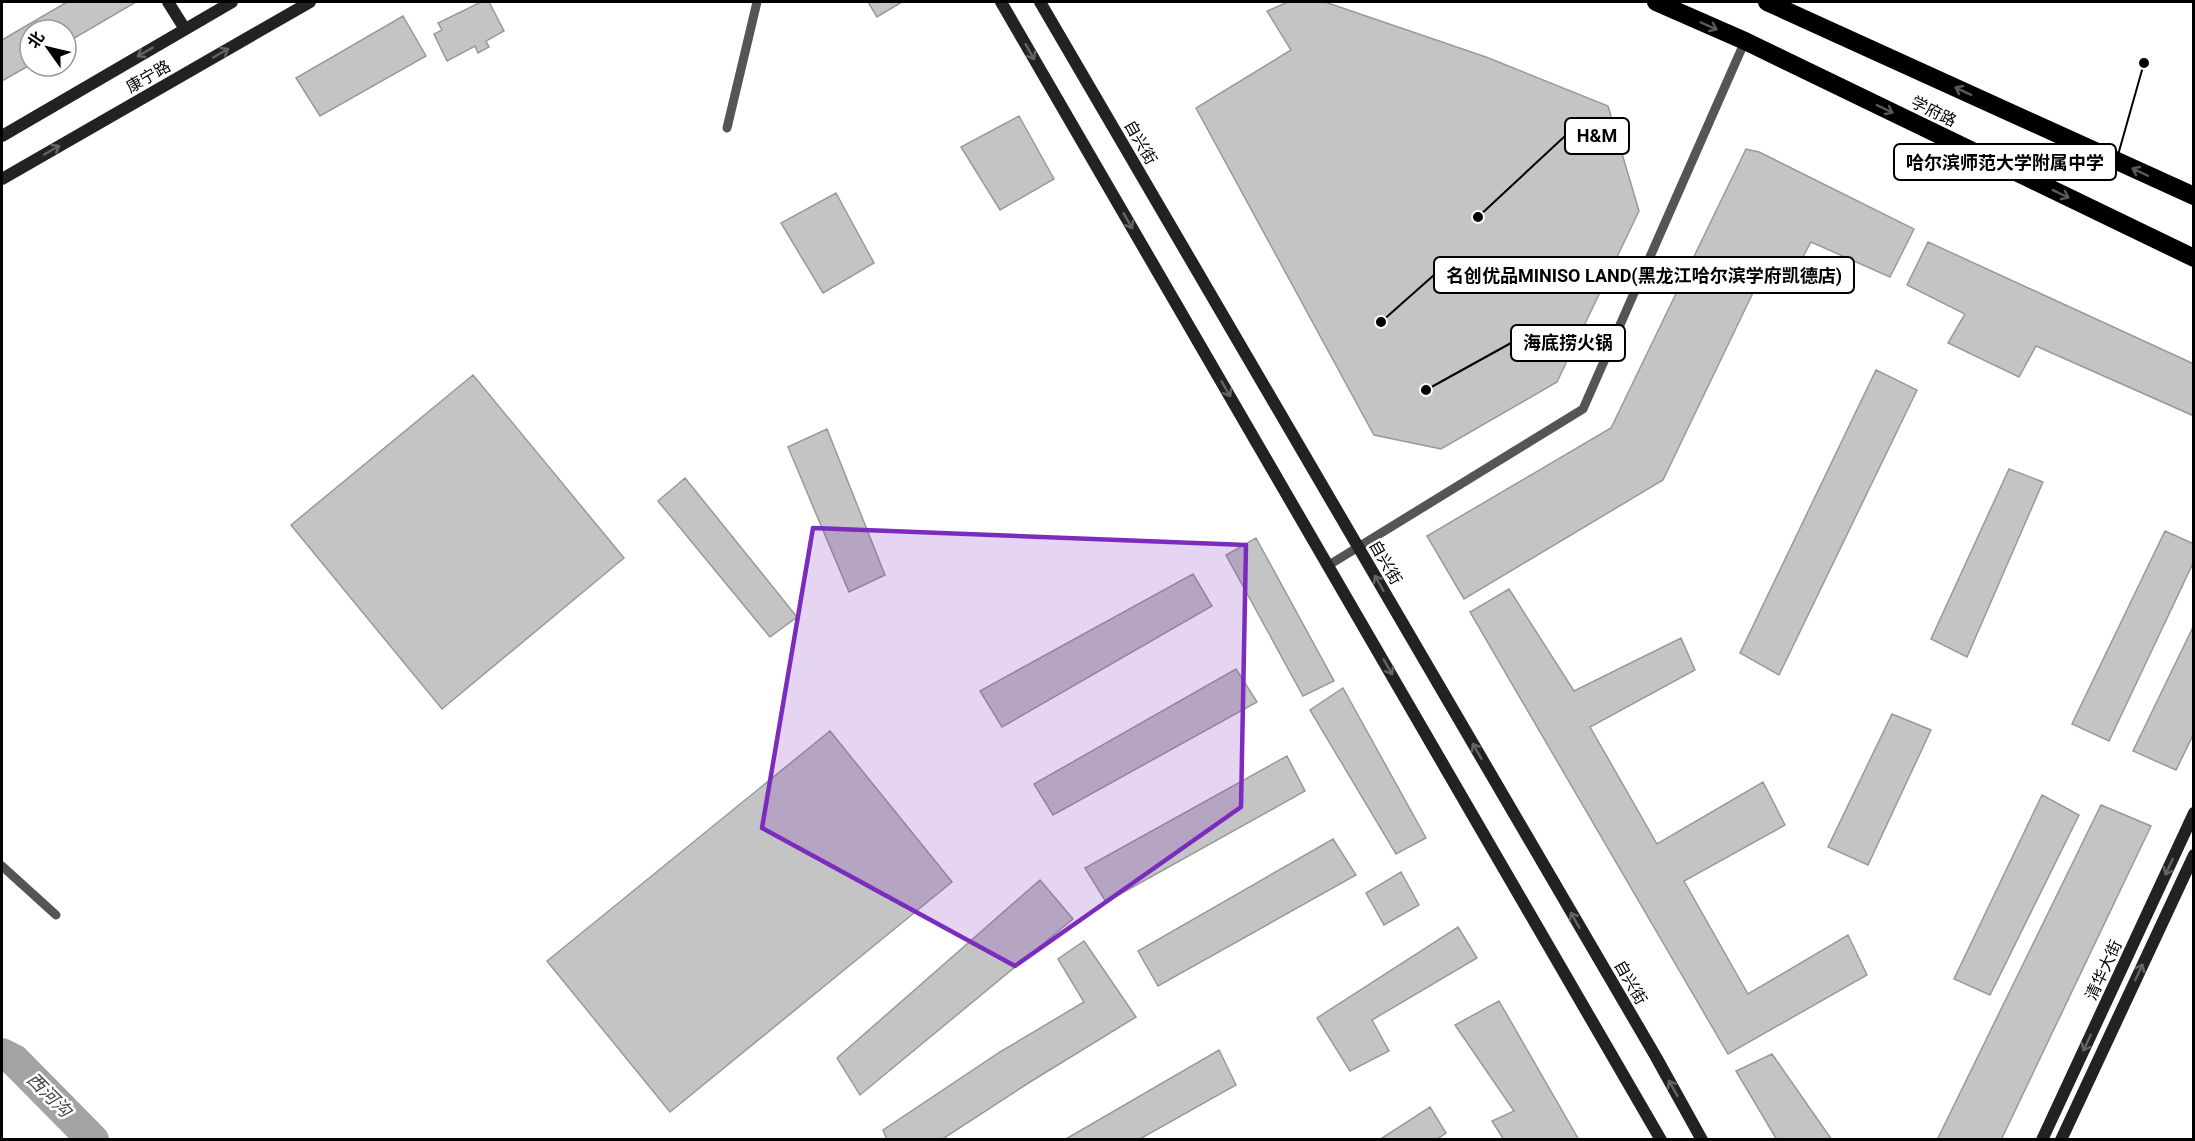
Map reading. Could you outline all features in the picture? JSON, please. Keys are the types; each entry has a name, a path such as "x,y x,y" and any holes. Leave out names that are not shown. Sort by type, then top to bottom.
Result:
{"highway":[{"name":"学府路","path":"1656,2 1745,41 2193,258"},
{"name":"学府路","path":"1767,2 2193,196"}],"main road":[{"path":"168,2 184,29"},
{"name":"康宁路","path":"2,136 232,2"},
{"name":"康宁路","path":"2,179 310,2"},
{"path":"1001,2 1661,1140"},
{"name":"自兴街","path":"1040,2 1702,1140"},
{"name":"清华大街","path":"2042,1140 2193,813"},
{"name":"清华大街","path":"2061,1140 2193,855"}],"lane":[{"path":"727,129 757,2"},
{"path":"1329,565 1583,409 1745,41"},
{"path":"2,866 56,915"}],"highlighted area":[{"path":"813,528 1246,545 1241,807 1015,966 762,828"}],"building":[{"path":"67,2 136,2 78,36 78,18 40,18"},
{"path":"481,2 489,2 504,31 486,41 489,47 478,53 475,46 447,61 434,34 442,30 438,23"},
{"path":"868,2 902,2 877,17"},
{"path":"1288,2 1325,2 1486,57 1608,106 1639,211 1557,382 1441,449 1374,435 1196,108 1291,50 1267,11"},
{"path":"403,16 426,56 320,116 296,78"},
{"path":"18,31 18,72 2,81 2,40"},
{"path":"1019,116 1054,179 1000,210 961,147"},
{"path":"1746,149 1759,152 1914,229 1890,277 1811,242 1792,277 1754,259 1749,266 1763,272 1663,480 1464,599 1427,536 1611,428"},
{"path":"836,193 874,263 823,293 781,223"},
{"path":"1928,242 2194,364 2194,416 2036,346 2019,377 1948,343 1965,314 1907,285"},
{"path":"1876,370 1917,390 1779,675 1740,653"},
{"path":"473,375 624,558 442,709 291,525"},
{"path":"827,429 885,575 849,592 788,447"},
{"path":"2009,469 2043,482 1967,657 1931,639"},
{"path":"685,478 797,617 770,637 658,501"},
{"path":"2165,531 2194,544 2194,561 2109,741 2072,724"},
{"path":"1256,538 1334,681 1303,696 1226,555"},
{"path":"1193,574 1212,606 1002,727 980,691"},
{"path":"1509,589 1574,691 1681,638 1695,670 1590,727 1657,844 1763,782 1785,825 1684,881 1748,994 1848,935 1867,975 1728,1054 1470,612"},
{"path":"2194,625 2194,733 2176,770 2133,751"},
{"path":"1236,669 1257,702 1053,815 1034,784"},
{"path":"1343,688 1426,838 1396,854 1310,710"},
{"path":"1892,714 1931,730 1868,865 1828,847"},
{"path":"830,731 952,882 670,1112 547,961"},
{"path":"1287,756 1305,791 1106,902 1085,868"},
{"path":"2042,795 2079,815 1990,995 1954,979"},
{"path":"2101,805 2151,826 2001,1140 1937,1140"},
{"path":"1333,839 1356,875 1158,986 1138,951"},
{"path":"1401,872 1419,905 1384,925 1366,893"},
{"path":"1040,880 1073,919 860,1095 837,1058"},
{"path":"1458,927 1477,958 1372,1020 1389,1051 1350,1071 1317,1018"},
{"path":"1084,941 1136,1017 941,1140 887,1140 883,1130 1000,1052 1084,1002 1058,959"},
{"path":"1499,1001 1579,1140 1504,1140 1492,1121 1514,1111 1455,1025"},
{"path":"1219,1050 1236,1085 1138,1140 1064,1140"},
{"path":"1772,1054 1832,1140 1777,1140 1736,1071"},
{"path":"1430,1107 1446,1133 1436,1140 1379,1140"}],"waterway":[{"name":"西河沟","path":"2,1054 14,1060 93,1140"}],"place":[{"name":"哈尔滨师范大学附属中学","path":"2144,63"},
{"name":"H&M","path":"1478,217"},
{"name":"名创优品MINISO LAND(黑龙江哈尔滨学府凯德店)","path":"1381,322"},
{"name":"海底捞火锅","path":"1426,390"}]}
